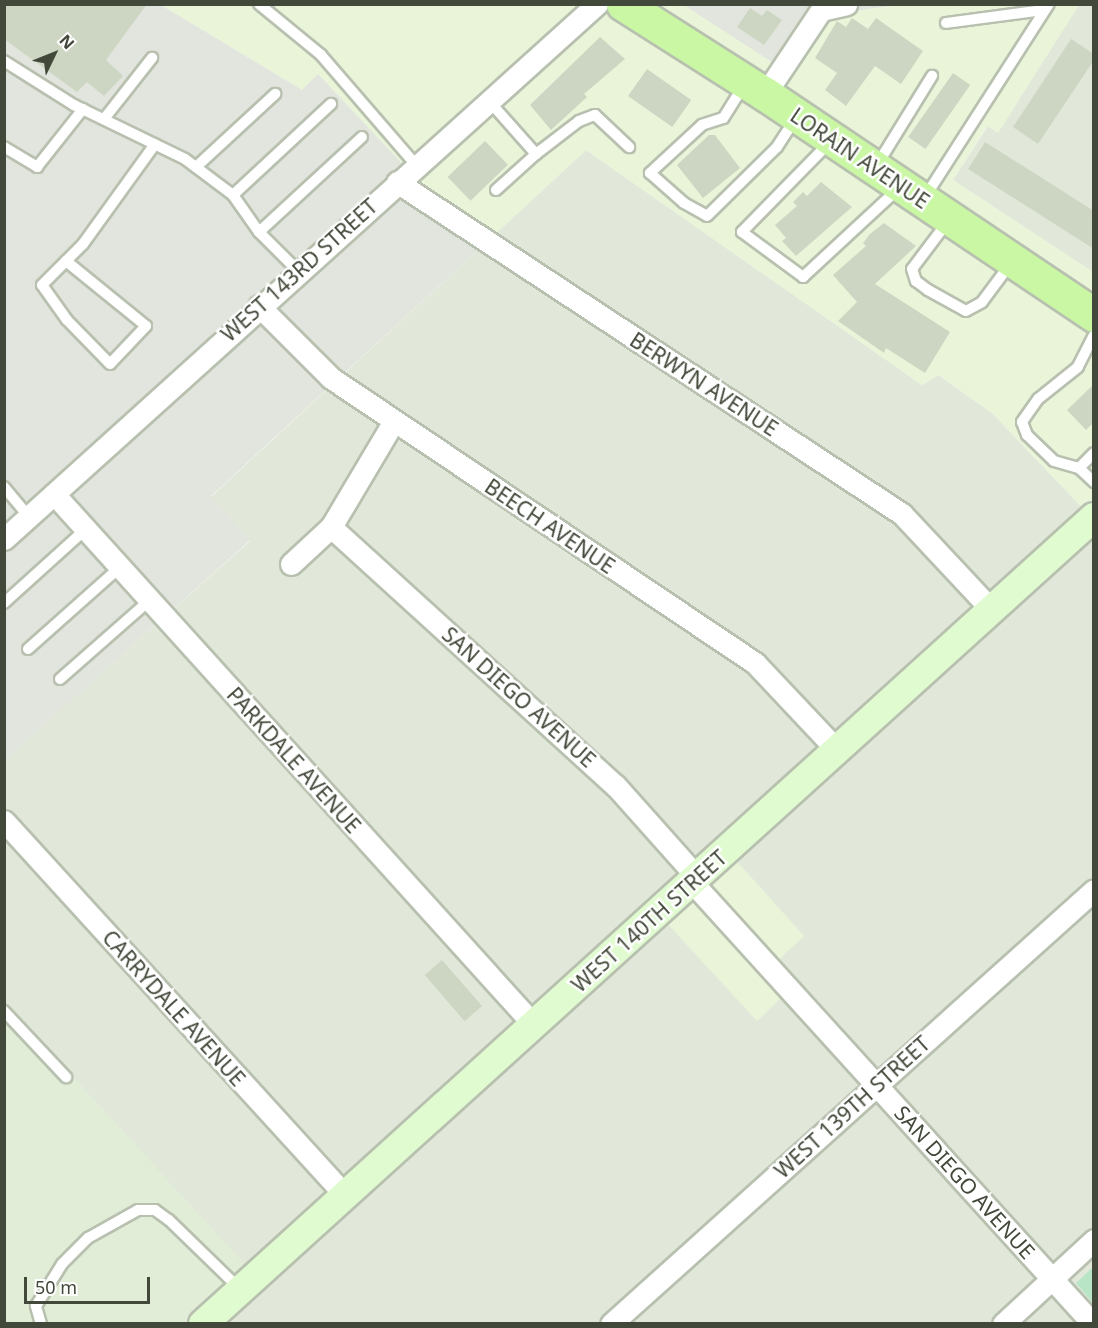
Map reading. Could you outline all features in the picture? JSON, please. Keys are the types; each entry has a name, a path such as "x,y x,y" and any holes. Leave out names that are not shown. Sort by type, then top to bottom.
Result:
{"main road":[{"name":"LORAIN AVENUE","path":"623,4 797,115 1094,315"}],"street":[{"name":"WEST 143RD STREET","path":"4,539 259,306 597,4"},
{"path":"756,88 821,10 846,4"},
{"name":"BERWYN AVENUE","path":"397,182 902,514 991,609"},
{"name":"BEECH AVENUE","path":"259,306 331,378 755,663 837,750"},
{"path":"291,564 331,527 394,422"},
{"name":"PARKDALE AVENUE","path":"54,494 534,1025"},
{"name":"WEST 140TH STREET","path":"203,1323 1094,517"},
{"name":"SAN DIEGO AVENUE","path":"331,527 616,786 694,879 1093,1323"},
{"name":"CARRYDALE AVENUE","path":"4,821 344,1194"},
{"name":"WEST 139TH STREET","path":"611,1323 1094,890"},
{"path":"1003,1323 1094,1240"}],"lane":[{"path":"259,4 321,55 416,165"},
{"path":"945,23 1047,7"},
{"path":"832,140 742,232 803,277 912,193 1047,7"},
{"path":"104,119 152,58"},
{"path":"4,61 83,109 196,167 233,195 259,232 298,271"},
{"path":"875,168 932,76"},
{"path":"756,88 723,118 702,125 650,173 684,203 707,216 777,147 797,115"},
{"path":"196,167 275,94"},
{"path":"489,101 536,154"},
{"path":"233,195 331,104"},
{"path":"4,147 37,167 83,109"},
{"path":"496,190 536,154 579,121 595,115 628,147"},
{"path":"259,232 362,137"},
{"path":"66,261 147,326 110,364 67,320 42,285 66,261 83,244 155,144"},
{"path":"950,218 912,269 916,281 928,290 960,310 972,309 982,302 1013,260"},
{"path":"1094,335 1078,367 1038,399 1022,422 1027,435 1053,460 1079,468 1094,482"},
{"path":"1079,468 1094,453"},
{"path":"4,487 29,517"},
{"path":"4,603 86,529"},
{"path":"28,649 120,567"},
{"path":"60,680 150,600"},
{"path":"4,1011 66,1077"},
{"path":"41,1323 36,1306 62,1264 88,1238 138,1210 155,1210 170,1220 241,1289"}],"shaded area":[{"path":"5,5 161,5 302,90 318,74 428,191 493,236 211,496 250,540 5,760"},
{"path":"161,5 684,5 787,72 816,26 833,14 896,5 1079,5 998,133 987,126 953,180 1093,272 1093,519 992,413 939,375 922,385 586,150 493,236 428,191 319,75 302,90"},
{"path":"684,5 896,5 833,14 816,26 787,72"},
{"path":"1079,5 1093,5 1093,272 953,180 988,126 998,132"},
{"path":"586,150 922,385 938,375 992,413 1093,519 1093,1323 5,1323 4,760 250,541 211,497"},
{"path":"732,856 804,936 775,963 794,985 757,1021 664,920"},
{"path":"4,1001 247,1267 184,1323 5,1323"},
{"path":"1093,1267 1093,1303 1076,1283"}],"building":[{"path":"4,4 147,4 106,60 123,76 104,96 87,82 77,92 4,39"},
{"path":"750,8 762,16 767,10 782,20 764,45 737,27"},
{"path":"852,18 868,29 876,18 923,51 901,84 875,66 846,106 825,90 837,73 815,58 837,21 846,27"},
{"path":"600,37 625,59 584,94 587,97 551,130 530,105"},
{"path":"1071,39 1094,54 1094,60 1038,144 1013,127"},
{"path":"647,69 691,100 672,127 628,96"},
{"path":"953,73 970,85 925,149 908,137"},
{"path":"709,135 715,135 740,168 703,198 677,165"},
{"path":"485,141 508,165 471,201 448,177"},
{"path":"985,142 1094,211 1094,249 968,169"},
{"path":"821,182 852,207 796,256 782,241 786,238 775,225 797,206 793,202 803,192 807,196"},
{"path":"884,223 916,246 875,284 950,332 925,373 886,348 884,353 838,321 857,302 833,275 866,246 863,243 870,234"},
{"path":"1094,384 1094,422 1086,430 1067,410"},
{"path":"442,960 482,1006 465,1021 425,975"}]}
